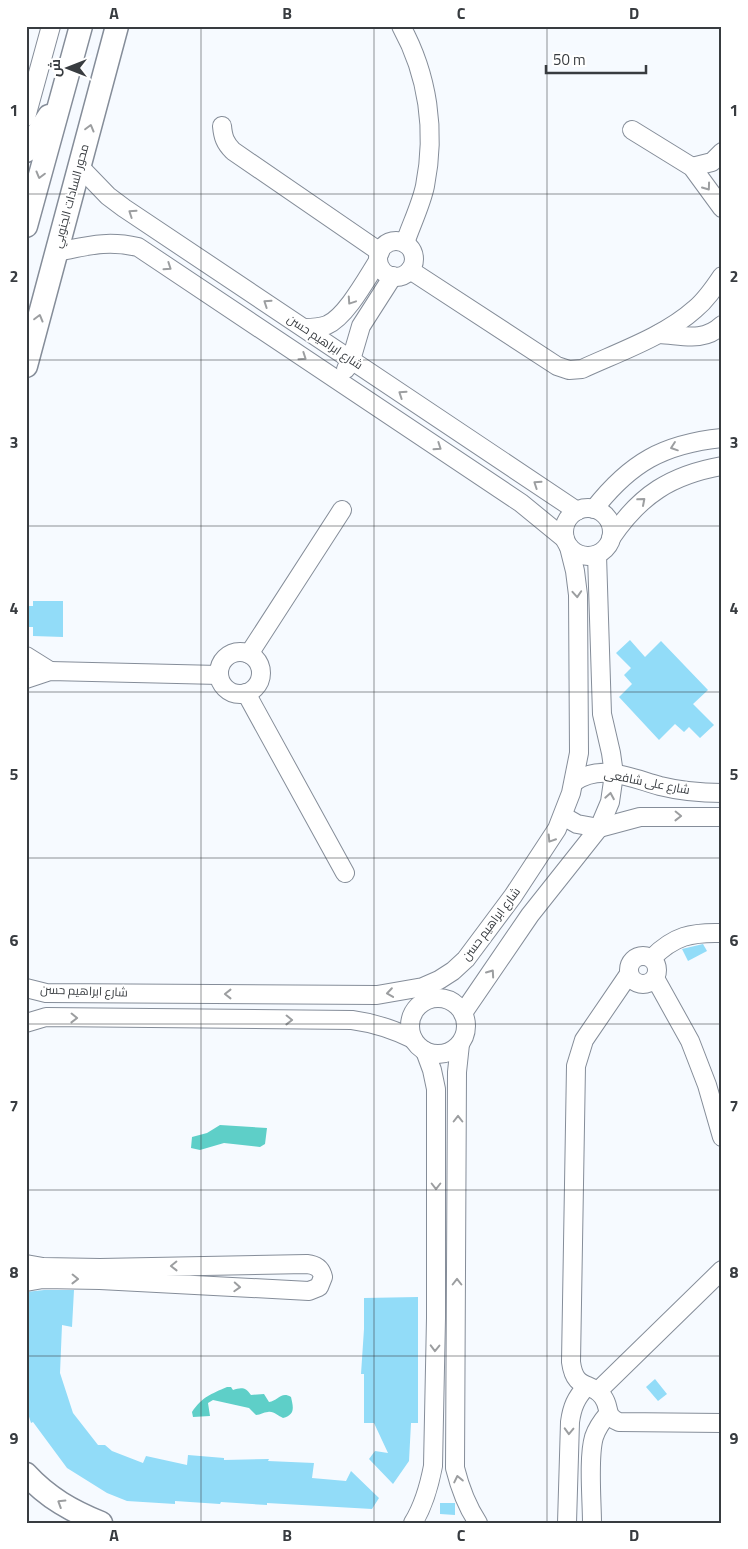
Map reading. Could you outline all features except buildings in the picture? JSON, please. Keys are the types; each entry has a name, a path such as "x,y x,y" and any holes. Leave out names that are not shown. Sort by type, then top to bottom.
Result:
{"main road":[{"path":"26,226 81,26"},
{"name":"محور السادات الجنوبي","path":"26,366 117,26"},
{"path":"26,152 61,96"},
{"path":"26,1474 42,1490 63,1505 101,1522"}],"street":[{"path":"26,117 51,26"},
{"path":"402,26 410,41 423,77 429,114 430,142 424,187 404,243"},
{"path":"222,126 226,144 233,151 379,256 381,268 386,274 399,276 410,270 413,256 409,246 393,241 383,247 379,256 342,314 329,324 317,328 304,328"},
{"path":"632,130 692,167 722,208"},
{"path":"692,167 712,162 722,152"},
{"name":"شارع ابراهيم حسن","path":"79,166 108,196 124,208 351,360 586,510"},
{"name":"شارع ابراهيم حسن","path":"26,988 46,993 425,994 466,959 513,896 557,829 574,782 579,753 578,596 575,570 567,543 521,503 138,247 119,242 100,243 56,252"},
{"path":"410,270 557,366 569,370 582,369 678,323 697,308 722,276"},
{"path":"339,380 351,360 361,326 393,276"},
{"path":"658,334 703,337 713,333 722,326"},
{"path":"722,438 681,445 649,458 628,472 586,510 570,516 564,532 567,543 574,552 582,556 597,555 608,545 624,519 640,502 658,488 679,477 701,469 722,466"},
{"path":"249,654 342,510"},
{"path":"586,510 602,513 612,529 611,538"},
{"path":"463,1013 530,915 599,828 610,802 614,774 602,714 597,555"},
{"path":"235,653 249,654 255,658 261,671 258,685 246,693 240,694 228,691 220,681 219,675 223,661 235,653"},
{"path":"26,656 50,671"},
{"path":"26,679 50,671 219,675"},
{"path":"246,693 346,873"},
{"name":"شارع على شافعى","path":"574,782 580,777 594,772 614,774 678,789 722,793"},
{"path":"563,816 584,827 599,828 640,817 722,817"},
{"path":"652,958 674,940 702,932 722,933"},
{"path":"629,974 640,984 651,982 657,974 657,966 652,958 641,955 631,962 629,974 584,1040 579,1052 575,1074 572,1372 578,1380 604,1398 608,1414 613,1420 620,1422 722,1424"},
{"path":"655,978 690,1042 707,1085 722,1137"},
{"path":"413,1523 421,1510 429,1489 432,1466 436,1318 436,1089 432,1070 410,1030 414,1012 425,994 452,1001 463,1013 466,1029 460,1044 458,1072 455,1468 460,1490 478,1523"},
{"name":"شارع ابراهيم حسن","path":"26,1023 46,1017 352,1020 394,1029 419,1045"},
{"path":"419,1045 434,1054 444,1054 460,1044"},
{"path":"26,1264 100,1274 300,1290 314,1290 319,1287 323,1277 322,1272 314,1264 300,1264 100,1274 26,1282"},
{"path":"300,1264 294,1277 295,1284 300,1290"},
{"path":"567,1523 570,1422 572,1409 578,1396 592,1389 722,1270"},
{"path":"436,1318 457,1319"},
{"path":"592,1523 592,1452 594,1438 599,1425 608,1414"}],"water":[{"path":"220,1125 267,1128 265,1144 260,1147 224,1143 200,1150 191,1148 192,1137 207,1133"},
{"path":"227,1387 231,1387 233,1390 243,1388 251,1395 264,1394 269,1402 288,1395 291,1397 292,1412 283,1418 270,1412 256,1415 249,1408 213,1400 208,1403 210,1416 193,1417 192,1412 203,1399"}]}
